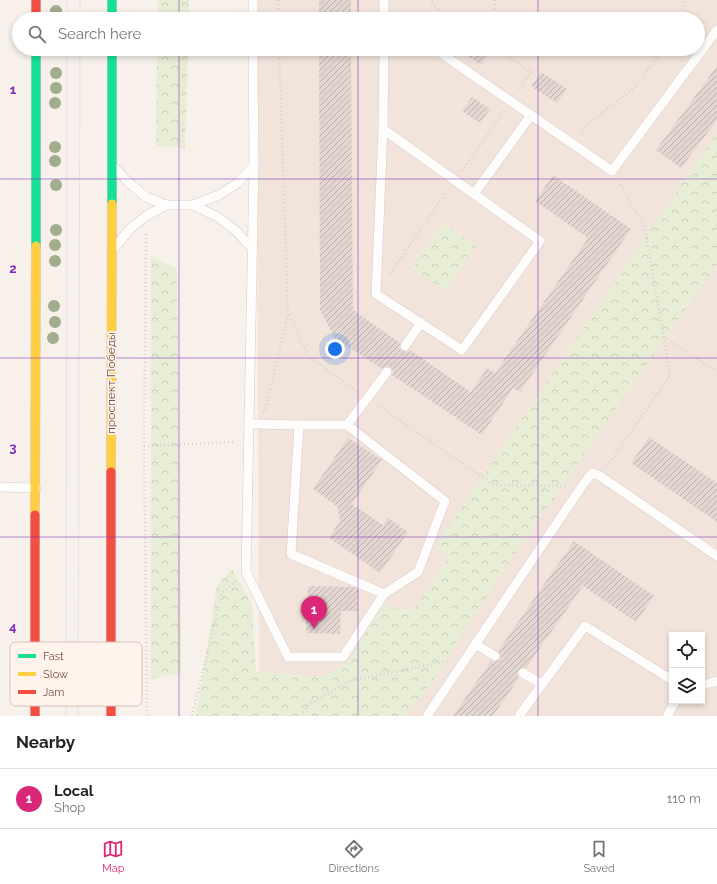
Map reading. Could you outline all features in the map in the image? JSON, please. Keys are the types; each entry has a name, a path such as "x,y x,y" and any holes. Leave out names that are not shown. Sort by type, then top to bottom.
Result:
{"main road":[{"path":"36,0 36,12"},
{"path":"112,0 112,12"},
{"path":"35,642 36,56"},
{"name":"проспект Победы","path":"111,642 112,56"},
{"path":"35,706 35,716"},
{"name":"проспект Победы","path":"111,706 111,716"}],"lane":[{"path":"253,0 253,12"},
{"path":"384,0 386,12"},
{"path":"705,46 717,30"},
{"path":"249,424 347,425 445,501 418,572 384,594 343,657 288,656 246,572 249,424 253,249 253,56"},
{"path":"383,129 540,241 462,350 376,294 383,129 384,56"},
{"path":"445,56 612,170 698,56"},
{"path":"474,194 531,115"},
{"path":"112,163 128,182 146,197 166,205 192,205 219,196 238,183 254,165"},
{"path":"112,251 130,229 146,216 166,205"},
{"path":"192,205 218,217 236,231 253,249"},
{"path":"405,346 421,323"},
{"path":"347,425 387,372"},
{"path":"298,425 291,554 384,594"},
{"path":"426,716 592,473 600,476 717,556"},
{"path":"0,487 36,488"},
{"path":"520,716 585,626 669,678"},
{"path":"475,644 495,656"},
{"path":"523,673 542,684"},
{"path":"705,684 717,682"},
{"path":"666,716 674,704"}],"path":[{"path":"278,0 278,12"},
{"path":"432,0 432,5 442,12"},
{"path":"495,0 495,12"},
{"path":"683,12 684,0"},
{"path":"249,424 265,410 288,315 279,56"},
{"path":"574,144 589,123 636,87 657,56"},
{"path":"600,476 670,376 644,225 612,170"},
{"path":"146,234 144,446 147,716"},
{"path":"288,315 308,357 494,485 582,486"},
{"path":"664,337 716,372"},
{"path":"144,446 249,441"},
{"path":"192,716 222,593 246,572"},
{"path":"302,716 308,705 349,681 466,658"}],"shaded area":[{"path":"257,0 717,0 717,716 259,716 257,56 705,56 705,12 257,12"}],"green space":[{"path":"158,0 189,0 189,12 157,12"},
{"path":"157,56 188,56 185,148 156,146"},
{"path":"717,133 717,264 506,567 430,685 406,716 196,716 217,586 232,569 252,604 256,672 321,677 345,664 384,605 413,611 448,559 435,546"},
{"path":"443,223 476,246 445,291 412,268"},
{"path":"151,256 177,269 181,673 151,679"}],"building":[{"path":"319,0 351,0 351,12 319,12"},
{"path":"319,56 351,56 353,310 400,343 399,348 402,351 407,352 410,350 471,392 487,368 495,373 588,238 535,201 553,175 631,229 520,392 513,388 482,435 392,375 393,370 390,367 385,366 382,369 335,338 320,310"},
{"path":"468,56 487,56 481,65"},
{"path":"717,66 717,120 681,168 656,150"},
{"path":"541,72 567,89 557,103 531,86"},
{"path":"472,97 490,109 480,123 462,111"},
{"path":"649,437 717,483 717,522 631,463"},
{"path":"348,438 382,460 352,504 383,525 388,518 408,532 380,573 329,538 340,521 337,506 313,489"},
{"path":"574,541 654,596 636,622 583,586 526,668 523,667 518,670 517,673 519,678 493,716 453,716 491,661 495,662 500,659 501,656 498,651"},
{"path":"308,586 354,587 358,589 357,611 341,611 340,634 306,633"}],"tram line":[{"path":"67,0 67,12"},
{"path":"80,0 80,12"},
{"path":"66,642 67,56"},
{"path":"78,642 80,56"},
{"path":"66,706 66,716"},
{"path":"78,706 78,716"}],"traffic: fast":[{"path":"112,0 112,12"},
{"path":"36,56 36,246"},
{"path":"112,56 112,204"}],"traffic: slow":[{"path":"111,472 112,204"},
{"path":"35,515 36,246"}],"traffic: jam":[{"path":"36,0 36,12"},
{"path":"111,472 111,642"},
{"path":"35,515 35,642"},
{"path":"35,706 35,716"},
{"path":"111,706 111,716"}],"place":[{"name":"Local","path":"314,629"}]}
